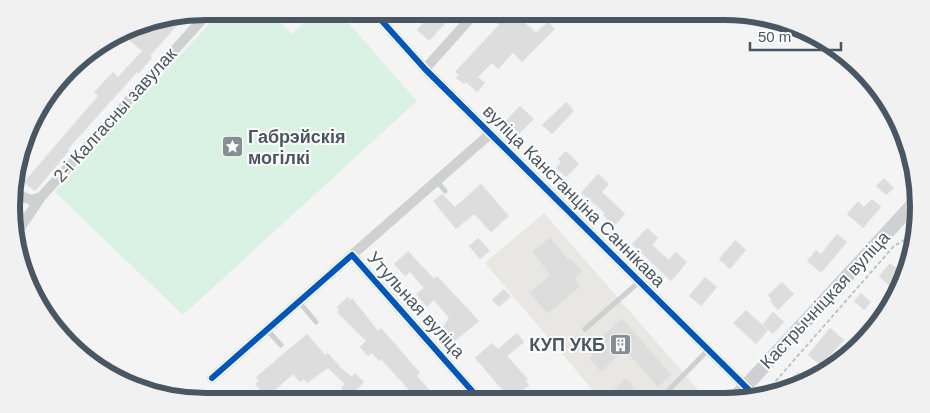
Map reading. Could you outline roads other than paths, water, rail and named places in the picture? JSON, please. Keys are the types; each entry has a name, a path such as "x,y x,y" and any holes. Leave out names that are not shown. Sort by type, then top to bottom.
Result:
{"main road":[{"name":"Кастрычніцкая вуліца","path":"740,392 910,209"}],"street":[{"name":"2-і Калгасны завулак","path":"21,226 41,197 202,20"},
{"name":"вуліца Канстанціна Саннікава","path":"381,20 425,69 749,391"},
{"path":"425,69 469,20"},
{"path":"352,255 490,134"},
{"path":"20,195 31,200 41,197"},
{"name":"Утульная вуліца","path":"212,378 300,303 352,255 475,393"}],"lane":[{"path":"437,181 445,191"},
{"path":"585,329 639,282"},
{"path":"300,303 316,322"},
{"path":"268,331 281,344"},
{"path":"666,393 708,350"}],"place":[{"name":"Габрэйскія могілкі","path":"232,147"},
{"name":"КУП УКБ","path":"621,345"}]}
